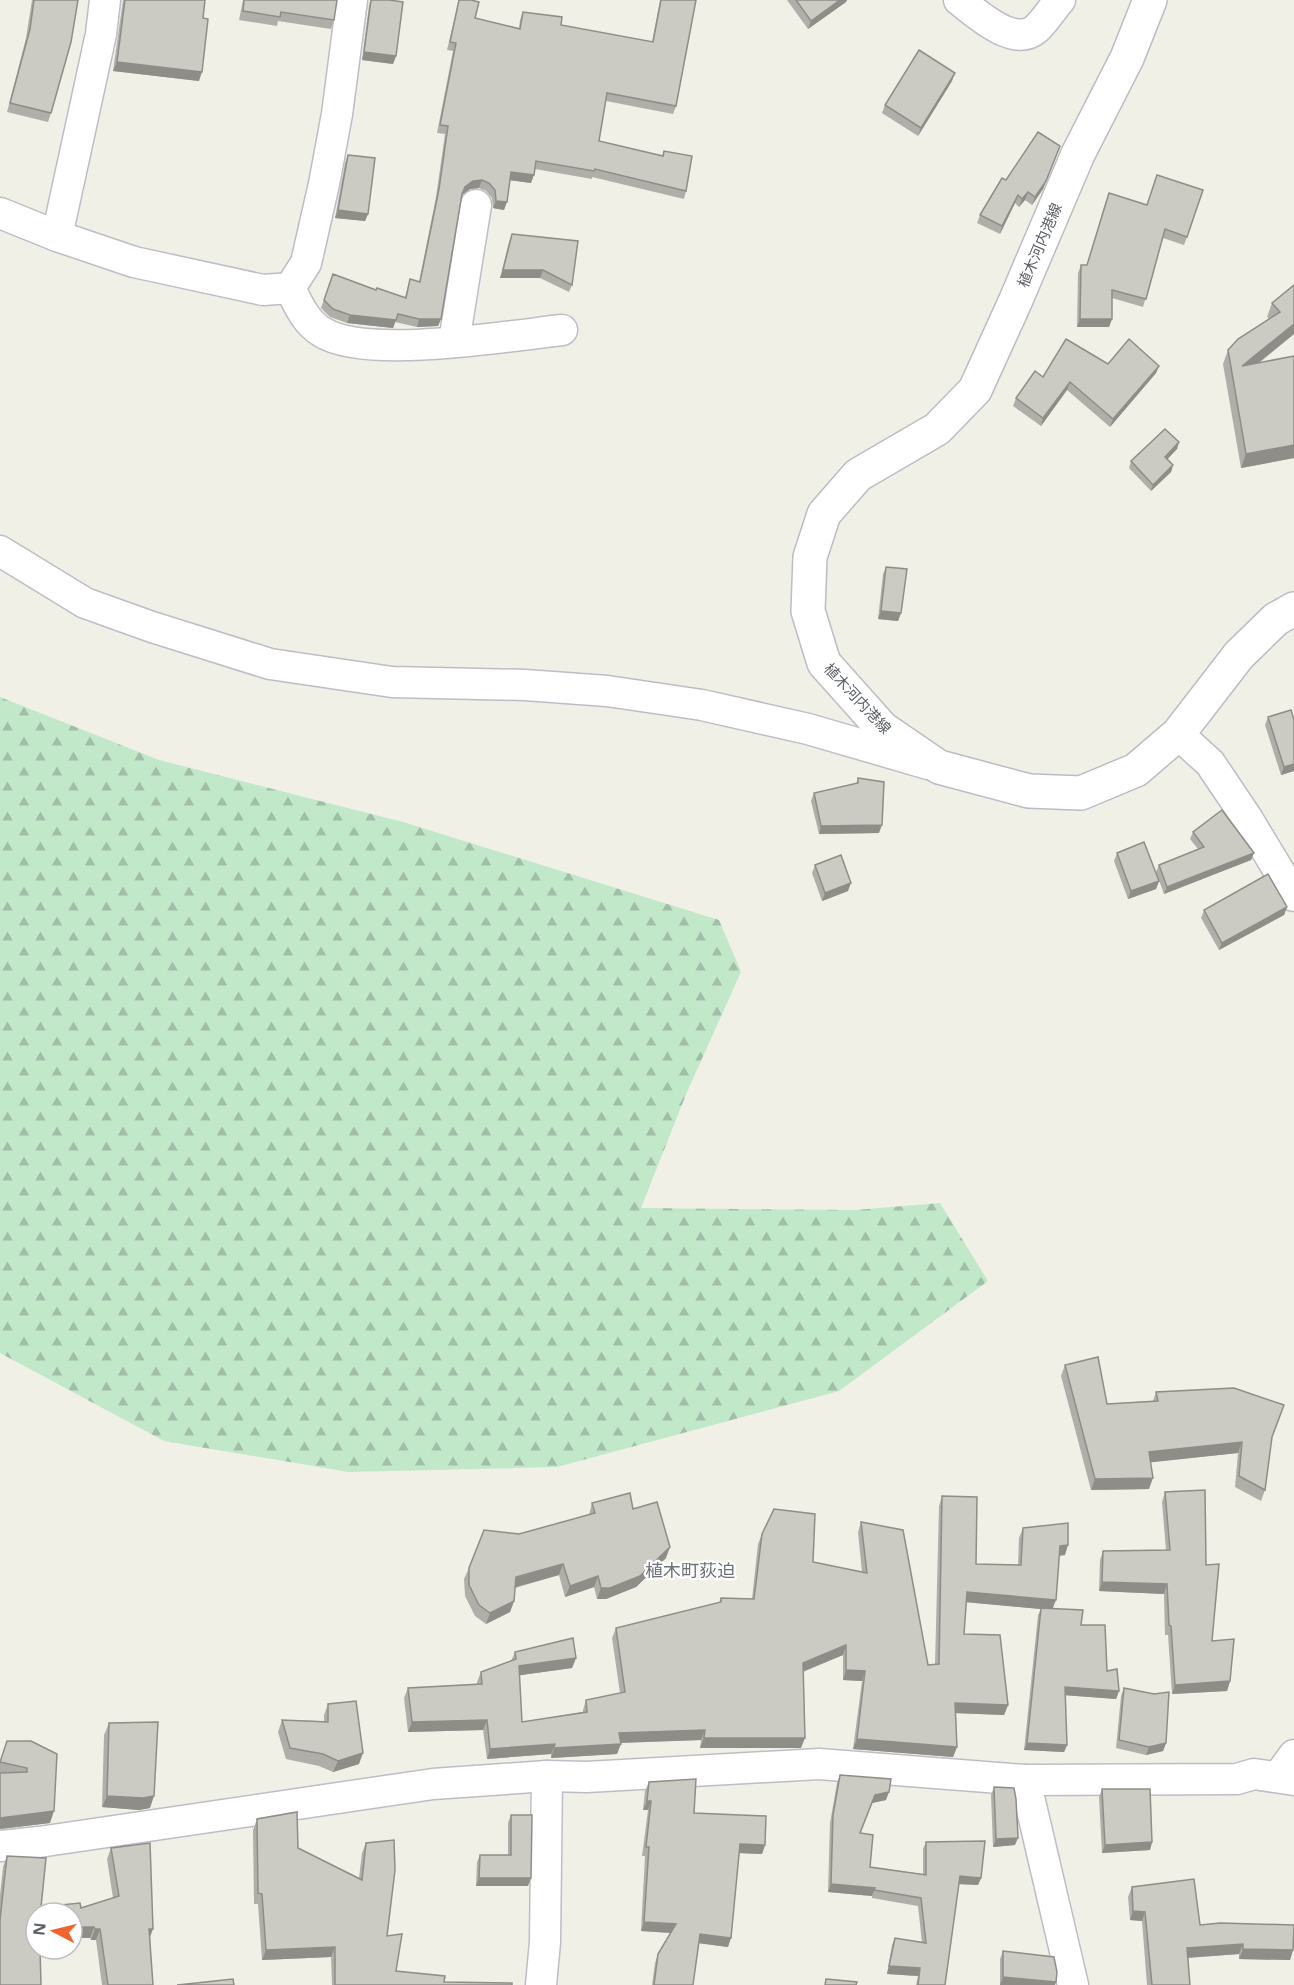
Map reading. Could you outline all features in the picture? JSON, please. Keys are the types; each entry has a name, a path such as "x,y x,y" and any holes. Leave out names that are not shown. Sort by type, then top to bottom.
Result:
{"main road":[{"name":"植木河内港線","path":"1150,0 1127,58 1078,154 975,390 937,429 858,475 824,514 810,557 808,611 824,663 882,728 939,767 1029,791 1082,793 1136,770 1178,734 1239,655 1276,619 1294,609"}],"street":[{"path":"57,236 101,34 105,0"},
{"path":"290,288 306,263 324,184 337,114 352,0"},
{"path":"959,0 980,17 1011,34 1026,35 1036,29 1060,0"},
{"path":"454,342 476,205"},
{"path":"0,213 57,236 134,262 263,290 290,288"},
{"path":"290,288 301,311 322,332 346,341 380,345 454,342 562,330"},
{"path":"0,550 85,603 152,627 270,664 392,682 525,685 608,691 702,705 808,729 939,767"},
{"path":"1178,734 1210,763 1247,818 1294,896"},
{"path":"0,1846 433,1784 547,1776 587,1777 819,1764 1025,1780 1237,1779 1254,1774 1289,1771"},
{"path":"541,1985 545,1942 547,1776"},
{"path":"1025,1780 1073,1985"}],"green space":[{"path":"0,697 159,760 403,822 719,920 741,972 687,1092 641,1208 855,1210 940,1203 988,1281 839,1391 557,1467 349,1472 164,1441 0,1353"}],"building":[{"path":"34,0 78,0 71,42 51,113 10,103 30,29"},
{"path":"125,0 205,0 203,18 208,19 202,72 117,62"},
{"path":"244,0 337,0 334,20 281,12 280,17 243,11"},
{"path":"371,0 403,2 396,56 364,52"},
{"path":"459,0 479,2 475,18 520,29 523,12 562,17 561,25 653,42 661,0 696,0 676,106 607,93 599,141 663,156 664,151 692,156 686,191 595,169 594,171 536,161 534,175 511,172 507,202 496,201 495,190 489,183 482,180 473,181 465,187 462,194 441,319 419,319 398,314 396,320 350,315 333,309 324,300 333,274 406,298 410,279 420,282 439,189 448,126 440,125 456,43 450,42"},
{"path":"796,0 840,0 811,21"},
{"path":"919,50 955,73 921,128 885,105"},
{"path":"1038,132 1060,146 1046,181 1035,197 1028,192 1022,199 1018,195 1002,226 980,215 1002,178 1006,180"},
{"path":"348,155 375,158 368,214 338,210"},
{"path":"1157,175 1203,190 1187,237 1165,229 1146,299 1112,290 1112,319 1080,319 1081,265 1087,265 1109,193 1147,205"},
{"path":"512,234 578,241 572,285 543,270 503,270"},
{"path":"1294,285 1294,324 1242,366 1294,356 1294,445 1246,454 1228,350 1238,339 1280,312 1272,303"},
{"path":"1066,339 1108,364 1129,339 1159,366 1113,419 1070,382 1043,418 1016,398 1035,371 1043,377"},
{"path":"1165,429 1179,442 1165,457 1173,465 1153,485 1131,461"},
{"path":"886,567 907,569 901,613 881,611"},
{"path":"1291,710 1294,720 1294,764 1284,767 1268,717"},
{"path":"858,778 884,782 882,825 821,826 814,793 858,783"},
{"path":"1222,810 1254,853 1167,887 1159,865 1204,847 1193,832"},
{"path":"1144,842 1159,881 1131,891 1117,853"},
{"path":"841,855 851,883 825,893 815,865"},
{"path":"1268,874 1287,907 1222,943 1204,910"},
{"path":"1098,1357 1107,1404 1158,1401 1156,1392 1234,1388 1284,1405 1272,1437 1265,1490 1239,1476 1242,1442 1149,1452 1153,1478 1095,1479 1065,1365"},
{"path":"1205,1490 1206,1565 1219,1564 1212,1641 1234,1639 1230,1681 1175,1685 1167,1584 1102,1582 1103,1551 1170,1550 1165,1492"},
{"path":"630,1493 633,1509 657,1502 670,1547 640,1576 610,1588 601,1588 598,1576 570,1586 563,1564 516,1577 514,1601 490,1613 479,1605 469,1585 469,1568 484,1530 519,1534 595,1513 592,1503"},
{"path":"942,1496 977,1497 976,1564 1021,1565 1023,1528 1068,1523 1068,1545 1060,1546 1056,1600 967,1592 964,1634 1000,1635 1008,1705 955,1703 957,1747 857,1739 865,1671 846,1670 846,1645 803,1663 805,1738 704,1738 705,1730 619,1733 621,1744 554,1748 555,1744 490,1749 487,1720 412,1722 408,1688 482,1684 481,1672 516,1659 515,1652 573,1638 576,1658 519,1666 522,1722 587,1712 586,1700 625,1692 616,1628 721,1602 721,1598 754,1599 762,1534 774,1509 815,1514 813,1562 867,1573 861,1522 903,1530 928,1665 939,1664"},
{"path":"1041,1608 1083,1610 1081,1625 1105,1625 1107,1671 1117,1669 1119,1691 1065,1687 1067,1745 1027,1743"},
{"path":"1124,1688 1154,1694 1169,1692 1166,1743 1149,1747 1119,1740"},
{"path":"356,1701 363,1753 338,1761 323,1754 290,1748 282,1720 328,1722 328,1704"},
{"path":"158,1722 154,1796 143,1798 107,1796 109,1723"},
{"path":"7,1741 31,1741 57,1754 54,1811 0,1818 0,1773 27,1772 27,1768 0,1762"},
{"path":"840,1775 891,1779 889,1792 875,1795 860,1833 873,1835 870,1867 926,1875 926,1842 985,1841 981,1878 960,1876 945,1985 918,1985 920,1968 889,1966 895,1938 926,1943 921,1898 874,1890 875,1888 831,1884 833,1815"},
{"path":"696,1779 694,1813 766,1816 765,1845 740,1844 731,1938 700,1934 693,1985 654,1985 658,1954 676,1924 644,1922 649,1847 646,1847 651,1801 647,1801 649,1782"},
{"path":"994,1787 1014,1788 1018,1838 996,1839"},
{"path":"1102,1789 1150,1789 1152,1842 1105,1845"},
{"path":"297,1812 298,1848 362,1880 366,1843 394,1840 395,1870 387,1936 402,1934 396,1971 445,1976 444,1982 512,1983 512,1985 335,1985 335,1947 266,1950 262,1894 258,1893 257,1819"},
{"path":"511,1815 532,1815 531,1878 479,1878 480,1855 511,1855"},
{"path":"150,1843 153,1929 149,1929 153,1985 108,1985 100,1929 84,1927 84,1907 119,1896 111,1848"},
{"path":"7,1856 46,1858 42,1901 24,1901 24,1961 40,1961 41,1985 0,1985 0,1920"},
{"path":"1194,1879 1200,1925 1220,1923 1294,1925 1293,1950 1243,1949 1243,1944 1187,1948 1190,1985 1152,1985 1145,1912 1133,1911 1132,1887"},
{"path":"1003,1951 1054,1957 1056,1982 1003,1977"},
{"path":"233,1979 234,1985 177,1985"},
{"path":"826,1979 857,1982 856,1985 825,1985"}],"district":[{"name":"植木町荻迫","path":"690,1570"}]}
